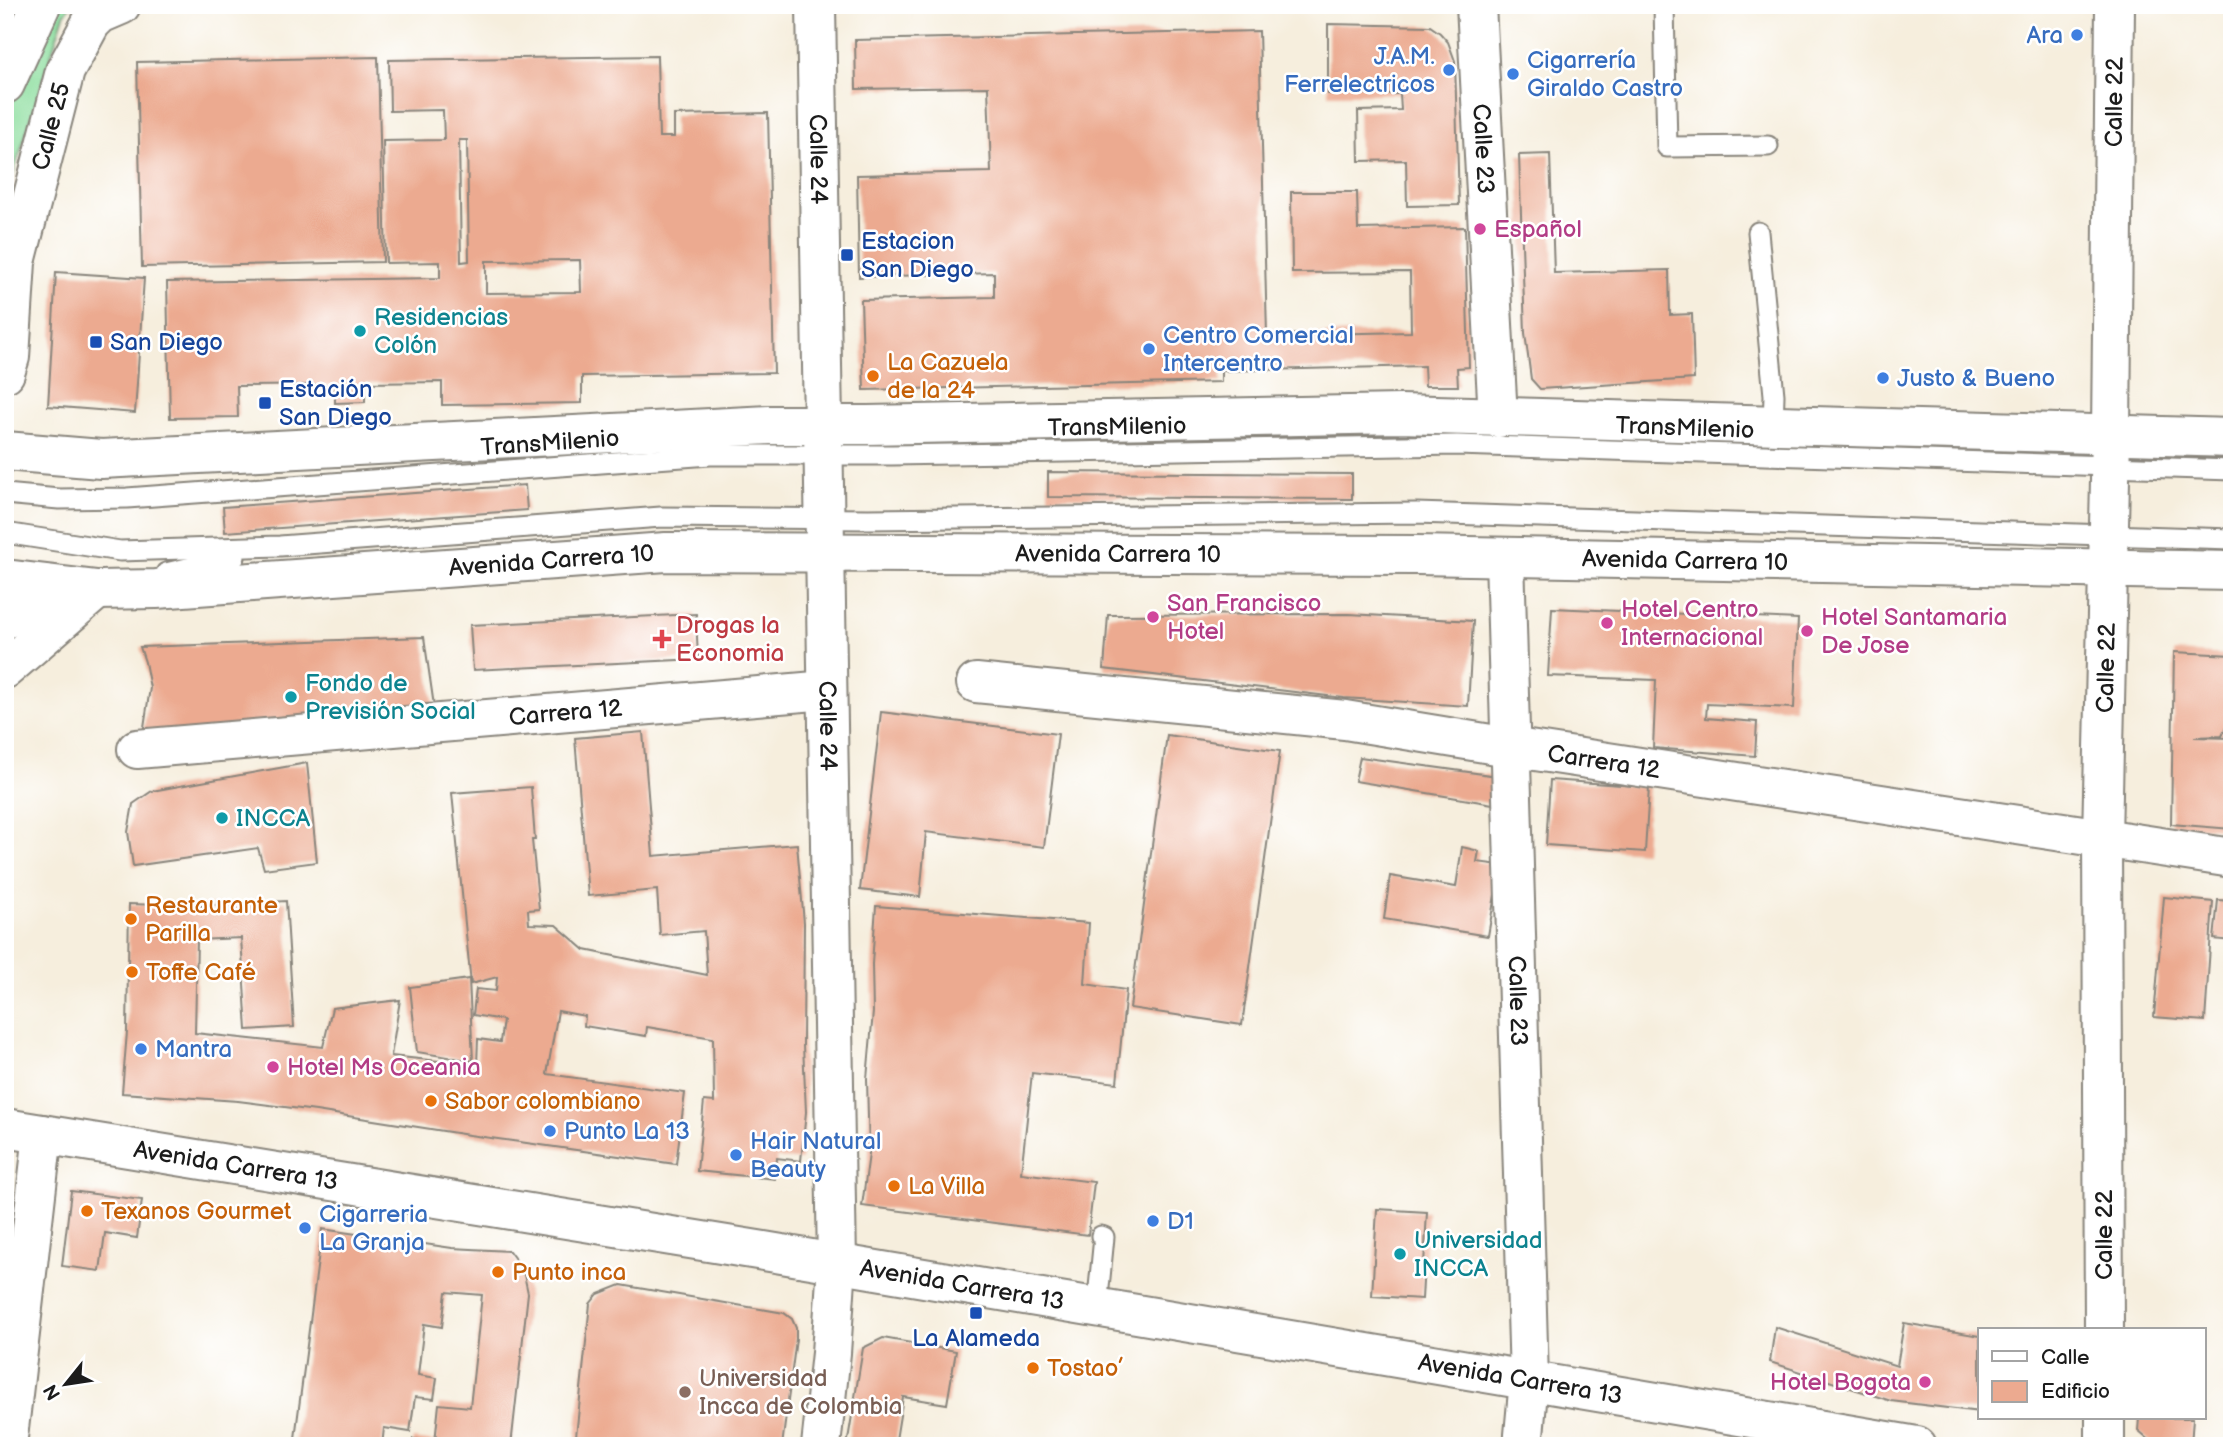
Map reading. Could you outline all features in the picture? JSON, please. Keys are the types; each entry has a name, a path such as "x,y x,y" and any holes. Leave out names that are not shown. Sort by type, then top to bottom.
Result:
{"main road":[{"path":"5,84 41,5"},
{"name":"Calle 24","path":"816,5 837,1264 821,1446"},
{"name":"Calle 23","path":"1476,5 1498,418"},
{"name":"Calle 22","path":"2104,1328 2102,838 2111,451 2115,5"},
{"name":"Calle 25","path":"5,373 10,356 16,262 65,71 84,33 111,10"},
{"path":"5,451 113,459 630,431 823,440 1400,414 1773,426 2111,451 2232,438"},
{"name":"Avenida Carrera 10","path":"5,579 97,590 156,589 666,552 824,536 1505,557 2108,552 2232,571"},
{"name":"Calle 23","path":"1505,557 1529,1380 1523,1446"},
{"path":"5,619 97,590"},
{"path":"5,668 97,590"},
{"name":"Carrera 12","path":"976,683 1345,720 2232,858"},
{"name":"Carrera 12","path":"137,749 827,690"},
{"name":"Avenida Carrera 13","path":"5,1128 837,1264 1917,1446"},
{"path":"7,1446 43,1133"},
{"path":"2105,1420 2105,1446"}],"lane":[{"path":"1664,5 1667,147 1768,146"},
{"path":"1758,232 1774,395 1773,426"},
{"name":"TransMilenio","path":"5,494 60,499 127,498 710,456 823,440 2111,451 2232,470"},
{"path":"5,533 120,551 280,546 661,517 824,536 1416,513 2108,552 2232,539"},
{"path":"97,590 280,546"},
{"path":"1097,1308 1104,1237 1101,1236"}],"green space":[{"path":"53,5 71,5 64,15 5,200 5,107"}],"building":[{"path":"1328,24 1430,26 1448,42 1455,61 1459,205 1407,206 1406,160 1359,161 1358,111 1401,110 1400,94 1328,94"},
{"path":"1259,31 1267,335 1411,332 1410,272 1292,273 1291,192 1357,192 1358,229 1465,227 1469,367 1457,368 1458,386 1425,386 1424,366 1221,371 1221,382 864,390 861,300 994,297 994,273 859,277 857,175 991,172 988,87 856,89 855,40"},
{"path":"657,56 659,137 674,137 674,115 768,113 774,373 582,376 582,403 442,405 442,382 365,383 365,402 335,403 335,385 237,386 238,417 170,418 167,282 440,278 440,262 386,263 383,141 444,140 443,110 390,111 389,60","holes":["459,140 467,140 469,261 461,262","580,260 581,292 486,293 486,261"]},
{"path":"378,57 383,262 142,267 137,62"},
{"path":"1550,154 1554,273 1669,270 1670,315 1692,314 1694,379 1540,389 1531,379 1525,333 1519,155"},
{"name":"San Diego","path":"56,272 144,278 135,413 48,406"},
{"path":"1048,472 1352,474 1352,499 1048,497"},
{"path":"525,485 527,510 225,532 223,507"},
{"path":"1552,608 1798,619 1794,708 1707,704 1706,718 1757,722 1755,756 1653,748 1656,680 1548,676"},
{"path":"696,614 698,659 473,670 470,625"},
{"path":"1349,614 1473,621 1468,706 1344,698 1104,669 1108,615"},
{"name":"Fondo de Previsión Social","path":"424,637 434,706 142,740 150,688 140,647"},
{"path":"2174,652 2232,655 2232,715 2222,736 2194,737 2232,738 2232,829 2171,824"},
{"path":"881,712 1058,734 1044,847 926,832 920,897 860,890"},
{"path":"643,732 653,856 797,844 804,923 803,1045 806,1112 801,1161 777,1158 775,1179 697,1171 704,1101 714,1102 713,1038 647,1027 646,1036 584,1026 585,1016 558,1011 547,1074 685,1093 676,1164 238,1101 122,1093 127,1032 129,904 195,906 286,901 294,1027 247,1030 241,938 197,940 195,1033 323,1047 332,1008 400,1000 391,1056 477,1065 478,1039 500,1042 503,1020 473,1015 476,989 496,991 497,977 471,984 452,793 531,787 535,840 532,840 539,909 528,910 529,924 556,925 585,950 707,975 704,931 660,935 657,890 588,896 575,738"},
{"path":"1167,735 1280,751 1242,1025 1130,1008"},
{"path":"1360,757 1497,776 1499,805 1355,781"},
{"name":"INCCA","path":"307,763 317,862 264,869 258,848 133,866 128,832 133,804 152,791"},
{"path":"1550,780 1649,787 1645,852 1546,845"},
{"path":"1462,847 1479,851 1477,862 1500,865 1488,936 1384,919 1390,876 1456,887"},
{"path":"2164,897 2213,902 2205,1021 2154,1017"},
{"path":"2218,900 2232,901 2232,941 2214,939"},
{"path":"876,906 1089,923 1085,984 1126,990 1117,1083 1032,1073 1021,1173 1094,1182 1088,1235 862,1206 869,1154 867,1079 873,1012 872,964"},
{"path":"469,979 473,1061 417,1052 410,987"},
{"path":"71,1191 142,1200 137,1238 105,1233 100,1271 62,1266"},
{"name":"Universidad INCCA","path":"1377,1209 1427,1212 1422,1299 1372,1296"},
{"path":"322,1229 452,1248 509,1251 523,1270 528,1293 511,1446 412,1446 413,1439 435,1442 439,1404 470,1407 482,1295 446,1292 442,1327 424,1324 418,1375 437,1378 434,1399 415,1397 410,1432 384,1428 382,1446 294,1446"},
{"name":"Universidad Incca de Colombia","path":"621,1285 784,1313 792,1319 796,1328 796,1339 782,1446 575,1446 590,1304 598,1294"},
{"path":"1904,1323 1978,1336 1978,1412 1891,1401 1770,1362 1775,1327 1897,1366"},
{"path":"883,1338 956,1351 947,1404 903,1397 895,1446 847,1446 863,1348"},
{"path":"2139,1420 2193,1420 2191,1445 2152,1443 2138,1431"}],"place":[{"name":"Ara","path":"2077,35"},
{"name":"J.A.M. Ferrelectricos","path":"1449,70"},
{"name":"Cigarrería Giraldo Castro","path":"1513,74"},
{"name":"Español","path":"1480,229"},
{"name":"Estacion San Diego","path":"847,255"},
{"name":"Residencias Colón","path":"360,331"},
{"name":"San Diego","path":"96,342"},
{"name":"Centro Comercial Intercentro","path":"1149,349"},
{"name":"La Cazuela de la 24","path":"873,376"},
{"name":"Justo & Bueno","path":"1883,378"},
{"name":"Estación San Diego","path":"265,403"},
{"name":"San Francisco Hotel","path":"1153,617"},
{"name":"Hotel Centro Internacional","path":"1607,623"},
{"name":"Hotel Santamaria De Jose","path":"1807,631"},
{"name":"Drogas la Economia","path":"662,639"},
{"name":"Fondo de Previsión Social","path":"291,697"},
{"name":"INCCA","path":"222,818"},
{"name":"Restaurante Parilla","path":"131,919"},
{"name":"Toffe Café","path":"132,972"},
{"name":"Mantra","path":"141,1049"},
{"name":"Hotel Ms Oceania","path":"273,1067"},
{"name":"Sabor colombiano","path":"431,1101"},
{"name":"Punto La 13","path":"550,1131"},
{"name":"Hair Natural Beauty","path":"736,1155"},
{"name":"La Villa","path":"894,1186"},
{"name":"Texanos Gourmet","path":"87,1211"},
{"name":"D1","path":"1153,1221"},
{"name":"Cigarreria La Granja","path":"305,1228"},
{"name":"Universidad INCCA","path":"1400,1254"},
{"name":"Punto inca","path":"498,1272"},
{"name":"La Alameda","path":"976,1313"},
{"name":"Tostao’","path":"1033,1368"},
{"name":"Hotel Bogota","path":"1925,1382"},
{"name":"Universidad Incca de Colombia","path":"685,1392"}]}
